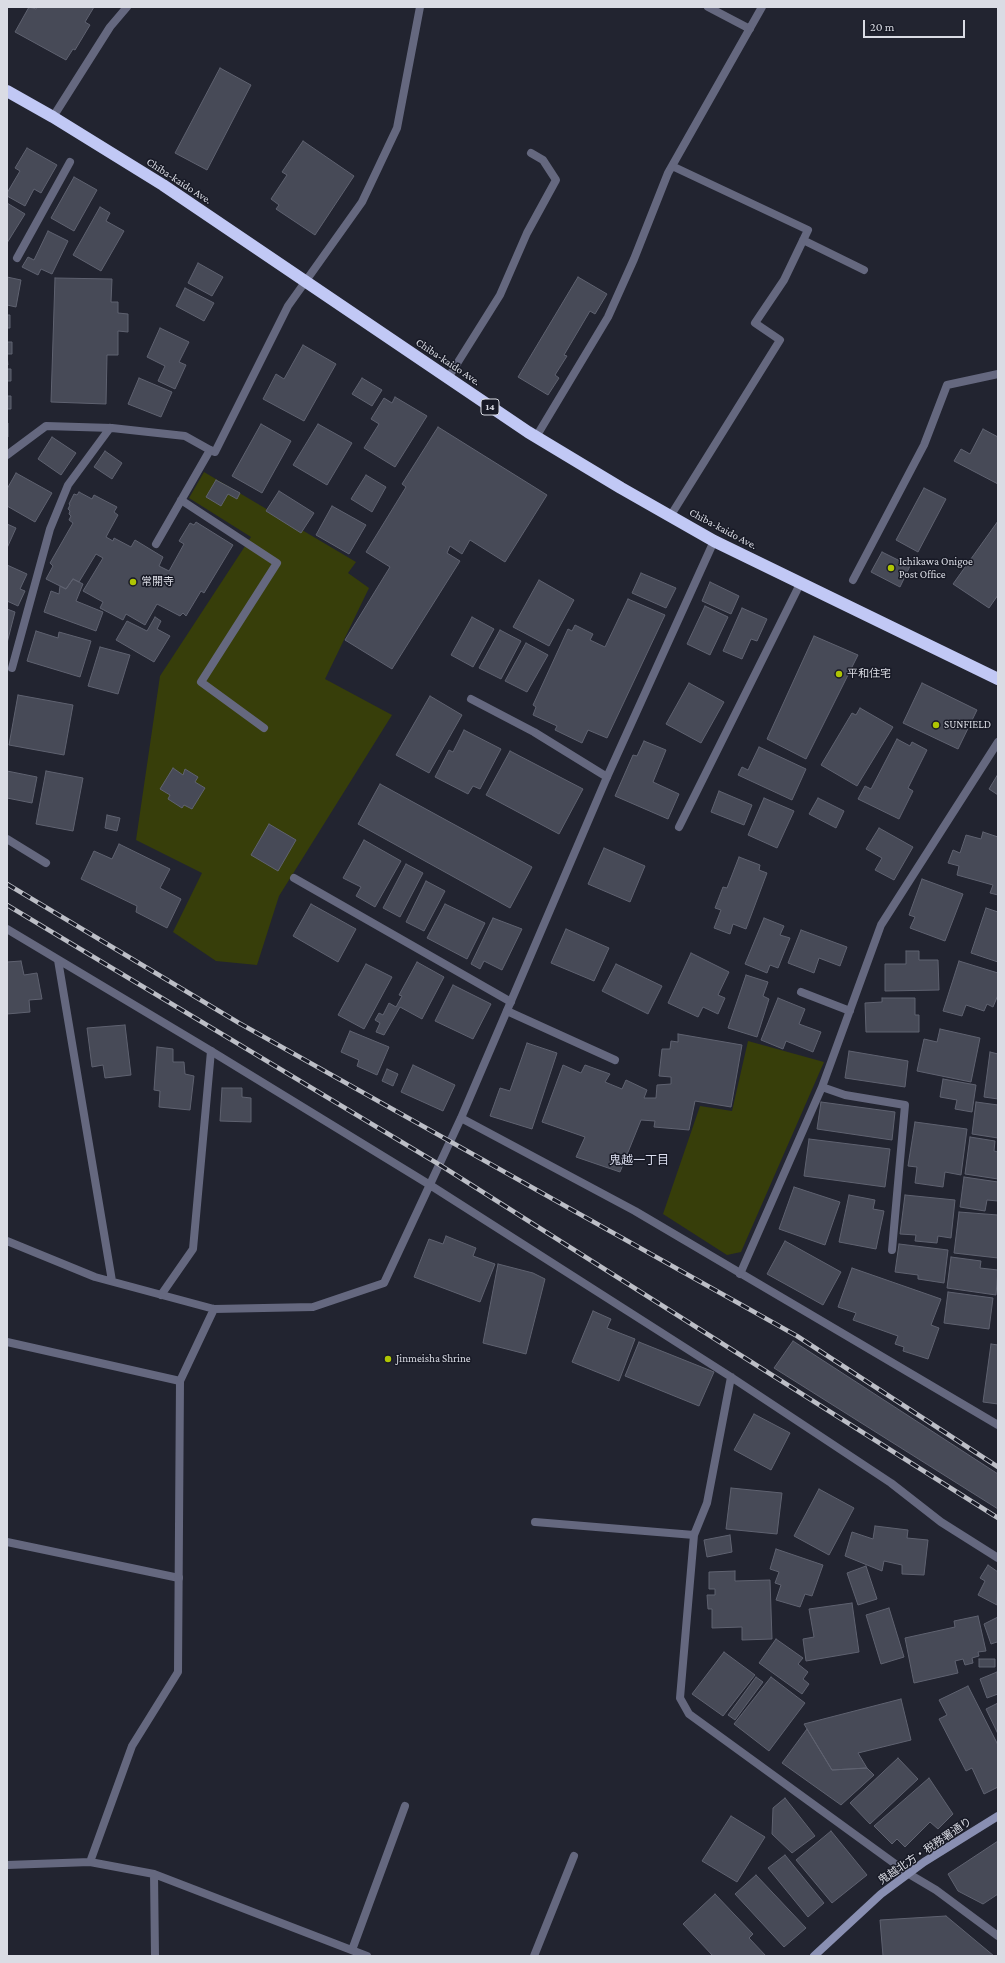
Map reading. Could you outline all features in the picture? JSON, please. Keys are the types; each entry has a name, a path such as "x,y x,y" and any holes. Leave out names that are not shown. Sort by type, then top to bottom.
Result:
{"highway":[{"name":"Chiba-kaido Ave.","path":"7,91 53,117 163,185 536,437 714,541 998,679"}],"street":[{"path":"53,117 110,27 128,7"},
{"path":"7,455 46,426 110,428 185,436 215,452 288,306 362,202 397,128 420,7"},
{"path":"708,7 750,29"},
{"path":"536,437 608,317 634,259 668,173 762,7"},
{"path":"448,378 500,294 527,233 556,180 543,160 531,153"},
{"path":"17,258 70,162"},
{"path":"671,515 780,340 756,323 784,280 808,230 672,166"},
{"path":"803,240 864,270"},
{"path":"853,580 924,445 947,384 998,374"},
{"path":"12,668 50,529 68,485 110,428"},
{"path":"156,544 210,450"},
{"path":"181,500 277,563 201,682 264,728"},
{"path":"7,1240 95,1277 214,1309 313,1307 384,1283 462,1118 607,777 714,541"},
{"path":"679,827 801,582"},
{"path":"471,699 534,732 607,777"},
{"path":"740,1274 822,1087 881,925 998,742"},
{"path":"7,839 46,863"},
{"path":"294,878 511,1002"},
{"path":"7,929 211,1051 430,1186 731,1377 891,1483 941,1522 998,1558"},
{"path":"58,960 112,1281"},
{"path":"801,992 850,1011"},
{"path":"507,1011 615,1060"},
{"path":"161,1295 193,1249 211,1051"},
{"path":"822,1087 845,1096 905,1105 892,1250"},
{"path":"462,1118 635,1211 998,1425"},
{"path":"90,1862 132,1746 178,1672 180,1381 214,1309"},
{"path":"7,1342 180,1381"},
{"path":"731,1377 708,1503 694,1535 680,1698 689,1714 909,1874 936,1890 998,1936"},
{"path":"535,1522 694,1535"},
{"path":"7,1542 179,1578"},
{"path":"352,1950 405,1806"},
{"name":"鬼越北方・税務署通り","path":"814,1956 881,1894 924,1862 998,1816"},
{"path":"534,1956 574,1856"},
{"path":"7,1865 90,1862 154,1874 367,1956"},
{"path":"154,1874 155,1956"}],"green space":[{"path":"204,472 356,562 348,573 369,588 325,679 392,715 279,896 257,965 216,961 173,932 202,873 136,840 160,676 251,537 189,498"},
{"path":"748,1041 824,1062 741,1252 727,1255 663,1214 700,1106 732,1111"}],"building":[{"path":"29,7 36,9 37,7 94,7 85,22 90,25 75,50 73,49 66,60 15,32"},
{"path":"220,68 251,85 207,170 175,153"},
{"path":"303,141 354,176 315,235 276,209 279,205 271,199 287,175 282,172"},
{"path":"27,148 57,165 41,193 34,189 25,206 7,196 7,193 20,171 15,168"},
{"path":"74,177 97,190 74,231 51,218"},
{"path":"7,203 25,214 7,243"},
{"path":"100,207 110,213 106,221 124,231 101,271 73,255"},
{"path":"48,231 68,241 52,274 41,269 38,275 22,267 28,257 34,260"},
{"path":"198,263 223,277 212,296 188,283"},
{"path":"7,277 21,280 16,307 7,305"},
{"path":"578,277 607,294 595,314 590,311 564,355 567,356 555,375 559,378 548,395 518,377"},
{"path":"55,278 112,279 111,302 118,302 118,313 128,314 128,332 118,331 118,355 107,355 106,404 51,402"},
{"path":"185,288 214,303 204,321 176,306"},
{"path":"7,315 10,315 10,328 7,328"},
{"path":"160,328 189,342 179,362 186,365 175,389 158,381 165,366 147,357"},
{"path":"7,342 12,342 12,354 7,354"},
{"path":"303,345 336,364 304,421 263,399 276,374 284,379"},
{"path":"7,369 11,369 11,381 7,381"},
{"path":"139,378 172,392 161,417 128,404"},
{"path":"362,378 382,390 372,406 352,394"},
{"path":"7,396 11,396 11,409 7,409"},
{"path":"395,397 427,416 395,467 364,448 379,424 371,419 384,398 392,403"},
{"path":"8,423 8,437 7,437"},
{"path":"261,424 291,441 262,493 232,476"},
{"path":"318,424 352,443 327,485 293,465"},
{"path":"438,427 547,495 505,562 470,540 462,554 450,546 447,553 460,561 392,669 345,640 390,567 366,552 406,487 402,484"},
{"path":"983,429 998,437 998,484 954,461 961,449 970,454"},
{"path":"52,437 76,453 61,475 38,459"},
{"path":"105,451 122,463 112,479 94,467"},
{"path":"16,473 52,493 35,522 7,506 7,489"},
{"path":"366,475 386,487 372,512 351,499"},
{"path":"216,480 240,493 237,499 228,494 221,506 206,497"},
{"path":"924,488 946,499 918,552 896,540"},
{"path":"279,491 314,513 301,533 266,511"},
{"path":"79,492 92,499 94,495 117,507 114,512 118,515 106,537 113,541 114,538 131,547 135,540 163,557 159,566 169,571 184,544 179,541 190,523 194,525 196,522 233,545 204,593 201,591 186,616 183,613 180,616 157,604 145,625 126,614 123,620 100,608 103,602 83,591 103,558 96,554 79,582 73,579 66,589 46,579 53,566 50,563 73,523 69,520 71,516 68,509 74,494 77,495"},
{"path":"332,506 366,525 349,554 316,535"},
{"path":"998,521 998,595 989,608 953,584"},
{"path":"7,524 16,528 7,548"},
{"path":"882,552 910,566 900,587 871,572"},
{"path":"7,565 27,574 20,589 25,591 18,606 7,601"},
{"path":"641,573 676,588 666,608 632,593"},
{"path":"73,579 83,584 76,601 103,612 96,631 44,612 51,591 59,594 60,586 66,589"},
{"path":"539,580 574,600 549,646 513,627"},
{"path":"710,582 739,596 731,614 702,601"},
{"path":"628,599 665,615 607,738 588,730 582,743 555,730 557,726 533,715 536,707 533,705 568,629 572,631 575,625 593,634 590,640 605,647"},
{"path":"705,606 728,617 710,655 687,644"},
{"path":"742,608 767,619 757,641 751,639 742,659 723,651"},
{"path":"7,609 15,612 7,643"},
{"path":"155,617 161,621 157,629 170,636 154,662 116,640 127,621 147,631"},
{"path":"472,617 494,629 473,667 451,655"},
{"path":"500,630 521,641 501,679 479,668"},
{"path":"36,631 58,638 59,632 91,641 80,677 27,661"},
{"path":"814,636 858,655 806,759 767,739"},
{"path":"526,643 548,655 527,692 505,681"},
{"path":"100,647 130,655 118,694 88,686"},
{"path":"689,683 724,702 701,743 666,724"},
{"path":"922,683 977,710 958,749 903,723"},
{"path":"18,695 73,705 64,755 9,745"},
{"path":"430,696 462,715 429,773 396,755"},
{"path":"860,708 893,727 857,786 821,765 852,713 856,715"},
{"path":"464,730 501,749 480,789 473,786 468,794 435,777 449,750 453,752"},
{"path":"897,739 910,746 912,742 927,750 908,788 913,791 899,819 858,799 865,786 871,789"},
{"path":"644,741 666,750 653,782 679,794 668,819 615,796 633,755 637,756"},
{"path":"759,747 806,769 792,800 738,775 742,767 748,770"},
{"path":"510,751 583,789 559,834 486,795"},
{"path":"173,768 183,775 185,769 198,777 195,782 205,788 192,809 184,805 182,808 168,799 170,795 160,789"},
{"path":"7,771 37,777 32,803 7,798"},
{"path":"46,771 83,778 73,831 36,824"},
{"path":"998,774 998,795 989,789"},
{"path":"380,784 532,867 510,908 358,824"},
{"path":"719,791 752,805 744,825 711,812"},
{"path":"764,798 794,811 777,848 748,835"},
{"path":"818,798 844,811 836,828 809,814"},
{"path":"107,815 120,818 117,831 105,828"},
{"path":"269,824 296,840 278,871 251,855"},
{"path":"879,828 913,847 894,880 875,870 882,858 866,849"},
{"path":"983,832 998,837 998,895 990,893 993,885 957,875 959,866 948,863 953,850 960,853 966,835 981,839"},
{"path":"364,840 401,861 375,907 356,896 361,887 343,878"},
{"path":"119,844 170,869 160,888 181,899 167,928 136,912 137,906 81,879 94,851 112,859"},
{"path":"604,848 645,866 630,902 588,884"},
{"path":"739,857 760,865 759,870 767,873 746,929 733,924 730,934 714,928 721,910 715,908 723,887 727,888"},
{"path":"406,864 423,873 400,917 383,908"},
{"path":"922,879 963,894 945,941 910,928 915,917 909,915"},
{"path":"426,881 445,891 424,931 406,922"},
{"path":"311,904 356,929 338,962 293,936"},
{"path":"445,904 485,923 467,959 427,938"},
{"path":"986,908 998,912 998,962 971,953"},
{"path":"493,918 522,929 502,970 484,961 480,969 471,964"},
{"path":"764,918 784,926 780,935 790,938 778,968 770,965 767,973 745,964"},
{"path":"566,929 609,948 594,981 551,963"},
{"path":"801,930 847,947 840,966 819,958 814,973 788,963"},
{"path":"906,951 919,951 919,960 938,960 939,990 885,991 885,964 906,964"},
{"path":"691,953 729,972 718,995 725,998 718,1014 703,1007 698,1017 668,1003"},
{"path":"21,961 24,975 37,973 42,999 29,1000 30,1012 7,1014 7,962"},
{"path":"959,961 998,973 998,995 993,1007 987,1004 984,1011 966,1005 962,1016 943,1011"},
{"path":"417,962 444,977 422,1019 400,1007 384,1035 376,1032 380,1023 375,1020 379,1013 383,1015 389,1003 396,1007 402,996 399,995"},
{"path":"366,964 392,977 364,1029 338,1015"},
{"path":"616,964 662,986 648,1014 602,991"},
{"path":"746,975 768,982 763,996 769,999 757,1037 728,1028"},
{"path":"453,985 491,1004 473,1039 435,1021"},
{"path":"778,998 805,1009 799,1024 821,1032 813,1052 786,1041 783,1049 761,1040"},
{"path":"882,998 915,998 915,1015 919,1015 919,1032 866,1032 865,1003 882,1002"},
{"path":"125,1025 131,1075 105,1078 103,1065 92,1067 87,1028"},
{"path":"940,1029 980,1038 971,1082 917,1071 924,1039 937,1042"},
{"path":"350,1031 389,1047 377,1075 357,1066 359,1060 341,1052"},
{"path":"678,1034 742,1045 731,1107 695,1101 689,1130 654,1127 655,1121 641,1120 620,1172 576,1157 585,1137 542,1122 563,1065 581,1073 585,1065 610,1074 605,1082 622,1089 626,1080 647,1090 644,1098 656,1098 657,1085 671,1084 671,1077 659,1076 662,1049 670,1049 671,1041 678,1042"},
{"path":"527,1043 557,1053 532,1129 490,1116 500,1088 510,1091"},
{"path":"157,1047 173,1049 173,1062 184,1062 185,1074 194,1076 190,1110 159,1107 160,1091 154,1090"},
{"path":"849,1051 908,1061 905,1087 845,1078"},
{"path":"990,1052 998,1054 998,1099 984,1097"},
{"path":"413,1065 455,1085 443,1111 401,1092"},
{"path":"387,1069 398,1074 393,1086 382,1081"},
{"path":"943,1079 976,1085 972,1112 955,1109 957,1100 940,1097"},
{"path":"222,1088 242,1088 242,1097 251,1098 251,1122 220,1121"},
{"path":"821,1102 895,1112 892,1140 817,1129"},
{"path":"976,1102 998,1105 998,1138 972,1134"},
{"path":"915,1122 967,1129 961,1175 945,1172 943,1187 915,1183 917,1167 908,1166"},
{"path":"970,1137 995,1141 994,1151 998,1152 998,1179 965,1174"},
{"path":"809,1139 890,1149 885,1187 804,1176"},
{"path":"964,1177 998,1182 998,1201 987,1200 985,1211 960,1207"},
{"path":"794,1187 840,1202 825,1245 779,1229"},
{"path":"849,1195 875,1200 873,1209 884,1211 876,1249 839,1242"},
{"path":"905,1195 955,1200 951,1238 938,1236 937,1243 915,1241 916,1235 900,1234"},
{"path":"959,1212 998,1215 998,1258 954,1253"},
{"path":"446,1236 476,1248 473,1256 495,1264 480,1302 414,1277 429,1239 443,1244"},
{"path":"785,1241 841,1272 823,1305 767,1274"},
{"path":"899,1244 948,1250 944,1283 918,1279 918,1275 895,1272"},
{"path":"951,1257 981,1261 980,1268 998,1270 996,1295 947,1288"},
{"path":"498,1264 533,1273 545,1279 526,1354 483,1343"},
{"path":"852,1268 941,1299 931,1325 939,1328 928,1359 903,1351 904,1347 895,1344 898,1336 853,1320 856,1313 838,1307"},
{"path":"948,1292 993,1298 989,1329 944,1323"},
{"path":"593,1311 611,1319 607,1328 635,1339 619,1381 572,1362"},
{"path":"793,1341 998,1474 998,1509 774,1368"},
{"path":"639,1342 714,1372 699,1406 625,1376"},
{"path":"991,1344 998,1345 998,1404 983,1402"},
{"path":"754,1414 790,1433 771,1470 734,1450"},
{"path":"731,1488 782,1493 777,1534 726,1529"},
{"path":"819,1489 854,1508 829,1555 794,1536"},
{"path":"875,1526 908,1530 907,1538 928,1540 924,1575 902,1574 902,1565 884,1561 882,1571 845,1556 852,1532 873,1539"},
{"path":"730,1535 732,1552 707,1557 704,1540"},
{"path":"776,1549 823,1565 812,1596 805,1594 800,1607 776,1600 781,1585 775,1583 779,1572 770,1569"},
{"path":"988,1565 998,1572 997,1605 978,1595 985,1581 980,1578"},
{"path":"866,1566 877,1599 858,1605 847,1573"},
{"path":"735,1571 735,1581 770,1580 772,1639 742,1640 742,1627 712,1628 712,1609 708,1609 707,1595 715,1595 715,1589 709,1589 709,1572"},
{"path":"852,1603 859,1652 806,1661 803,1639 814,1637 809,1609"},
{"path":"889,1608 904,1657 881,1664 866,1615"},
{"path":"978,1616 986,1651 978,1652 979,1656 972,1658 973,1663 965,1665 963,1659 955,1661 958,1673 914,1683 905,1638 955,1627 954,1621"},
{"path":"998,1617 998,1644 997,1642 991,1644 984,1624"},
{"path":"776,1639 803,1658 798,1664 808,1672 803,1679 809,1684 802,1694 759,1663"},
{"path":"724,1652 755,1675 723,1716 692,1694"},
{"path":"979,1659 995,1659 995,1667 979,1667"},
{"path":"997,1672 998,1694 987,1698 980,1679"},
{"path":"756,1677 763,1682 735,1720 728,1715"},
{"path":"771,1677 805,1703 769,1751 734,1724"},
{"path":"968,1686 998,1745 998,1787 984,1794 972,1768 966,1771 939,1719 947,1715 939,1700"},
{"path":"901,1699 911,1740 858,1753 867,1768 832,1770 804,1724"},
{"path":"998,1703 998,1734 986,1709"},
{"path":"807,1729 832,1770 867,1768 874,1775 841,1805 782,1763"},
{"path":"898,1758 918,1779 870,1824 850,1803"},
{"path":"929,1778 953,1814 938,1829 930,1822 905,1847 897,1839 892,1844 874,1826"},
{"path":"785,1798 815,1836 792,1853 772,1834 773,1808"},
{"path":"731,1816 765,1837 737,1882 702,1861"},
{"path":"831,1831 867,1875 832,1903 796,1860"},
{"path":"998,1841 998,1894 983,1904 958,1891 948,1874"},
{"path":"785,1855 824,1903 808,1917 768,1868"},
{"path":"756,1875 806,1928 784,1947 735,1894"},
{"path":"715,1894 753,1934 749,1938 766,1956 713,1956 683,1924"},
{"path":"946,1916 994,1956 883,1956 880,1920"}],"railway":[{"path":"7,884 239,1023 797,1336 998,1467"},
{"path":"7,905 440,1165 998,1518"}],"place":[{"name":"Ichikawa Onigoe Post Office","path":"891,568"},
{"name":"常開寺","path":"133,582"},
{"name":"平和住宅","path":"839,674"},
{"name":"SUNFIELD","path":"936,725"},
{"name":"Jinmeisha Shrine","path":"388,1359"}],"district":[{"name":"鬼越一丁目","path":"639,1160"}]}
